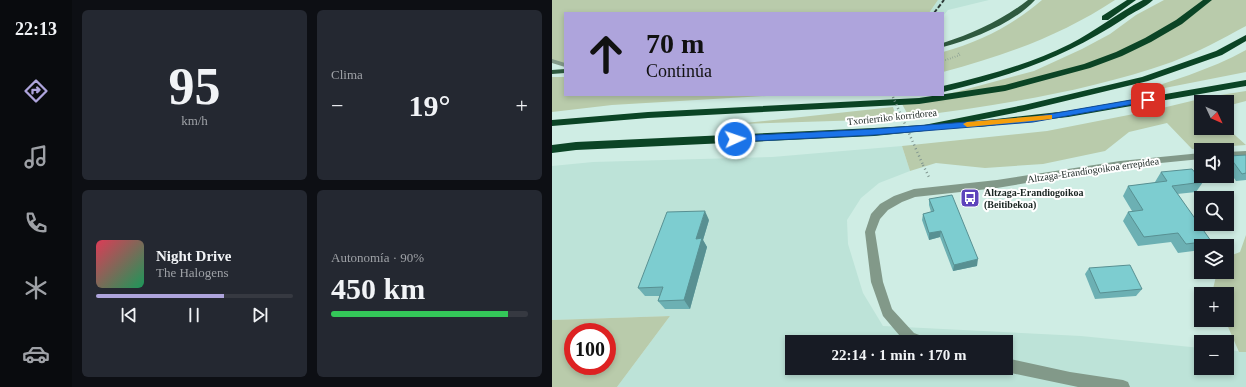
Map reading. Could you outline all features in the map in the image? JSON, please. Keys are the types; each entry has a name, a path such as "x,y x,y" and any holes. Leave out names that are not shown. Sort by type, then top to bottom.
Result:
{"highway":[{"path":"944,88 996,71 1050,49 1072,38 1132,0"},
{"path":"944,88 1002,75 1056,54 1089,37 1149,0"},
{"name":"Txorierriko korridorea","path":"552,123 648,115 809,108 868,103 919,101 1005,88 1087,66 1148,40 1179,22 1208,0"},
{"name":"Txorierriko korridorea","path":"552,149 576,146 874,132 924,128 1024,108 1145,79 1219,53 1246,38"},
{"path":"924,128 1033,120 1246,82"},
{"path":"868,103 904,96"}],"main road":[{"path":"944,45 988,28 1020,10 1032,0"},
{"path":"552,72 564,71"}],"street":[{"path":"552,61 564,65"},
{"path":"1234,155 1246,154"},
{"name":"Altzaga-Erandiogoikoa errepidea","path":"907,335 887,312 877,282 870,232 875,217 884,207 903,197 928,190 997,184 1120,164 1194,157"},
{"path":"1013,367 1070,379 1123,387"}],"path":[{"path":"892,96 923,165"}],"shaded area":[{"path":"552,0 938,0 930,12 564,12 564,65 552,61"},
{"path":"938,0 989,0 948,10 944,15 944,12 930,12"},
{"path":"1042,0 1115,0 1074,24 1032,43 988,59 944,72 944,52 996,32"},
{"path":"1164,0 1246,0 1246,26 1201,50 1172,62 1107,82 976,108 909,117 902,104 944,96 944,95 1034,71 1082,49 1110,34 1136,15"},
{"path":"1246,50 1246,72 1129,95 1203,70"},
{"path":"552,77 564,77 564,96 766,96 612,105 552,112"},
{"path":"1246,91 1246,101 1234,104 1234,95 1221,95"},
{"path":"1194,100 1194,135 1234,134 1246,145 1234,146 1234,143 1194,143 1194,149 1192,149 1167,123 1129,132 1105,151 1043,164 985,168 936,163 910,171 902,146 1047,131 1154,110"},
{"path":"893,107 897,119 736,124"},
{"path":"902,146 910,171 879,183 861,198 847,220 848,244 863,293 883,326 1081,336 1194,347 1194,375 1234,375 1234,351 1246,352 1246,387 617,387 670,316 552,320 552,166 593,162 772,157"},
{"path":"1246,235 1246,352 1239,352 1234,341 1234,335 1232,335 1228,327 1234,327 1234,287 1213,287 1215,279 1234,279 1234,254 1240,252"},
{"path":"670,316 617,387 552,387 552,320"}],"building":[{"path":"1246,155 1246,173 1242,174 1234,163 1234,156"},
{"path":"1192,169 1194,171 1194,183 1195,183 1172,186 1194,217 1194,231 1204,231 1210,239 1194,239 1194,243 1186,244 1178,233 1144,237 1128,212 1143,210 1128,186 1167,181 1161,172"},
{"path":"952,195 978,259 954,265 941,231 929,233 923,214 934,211 929,199"},
{"path":"705,211 696,239 702,238 684,300 658,301 663,287 638,288 667,212"},
{"path":"1130,265 1142,289 1100,293 1089,268"}],"railway":[{"path":"935,12 944,0"}],"slow traffic":[{"path":"967,124 1033,120 1050,117"}],"place":[{"name":"Altzaga-Erandiogoikoa (Beitibekoa)","path":"970,198"}],"route":[{"path":"735,139 874,132 1033,120 1148,100"}]}
